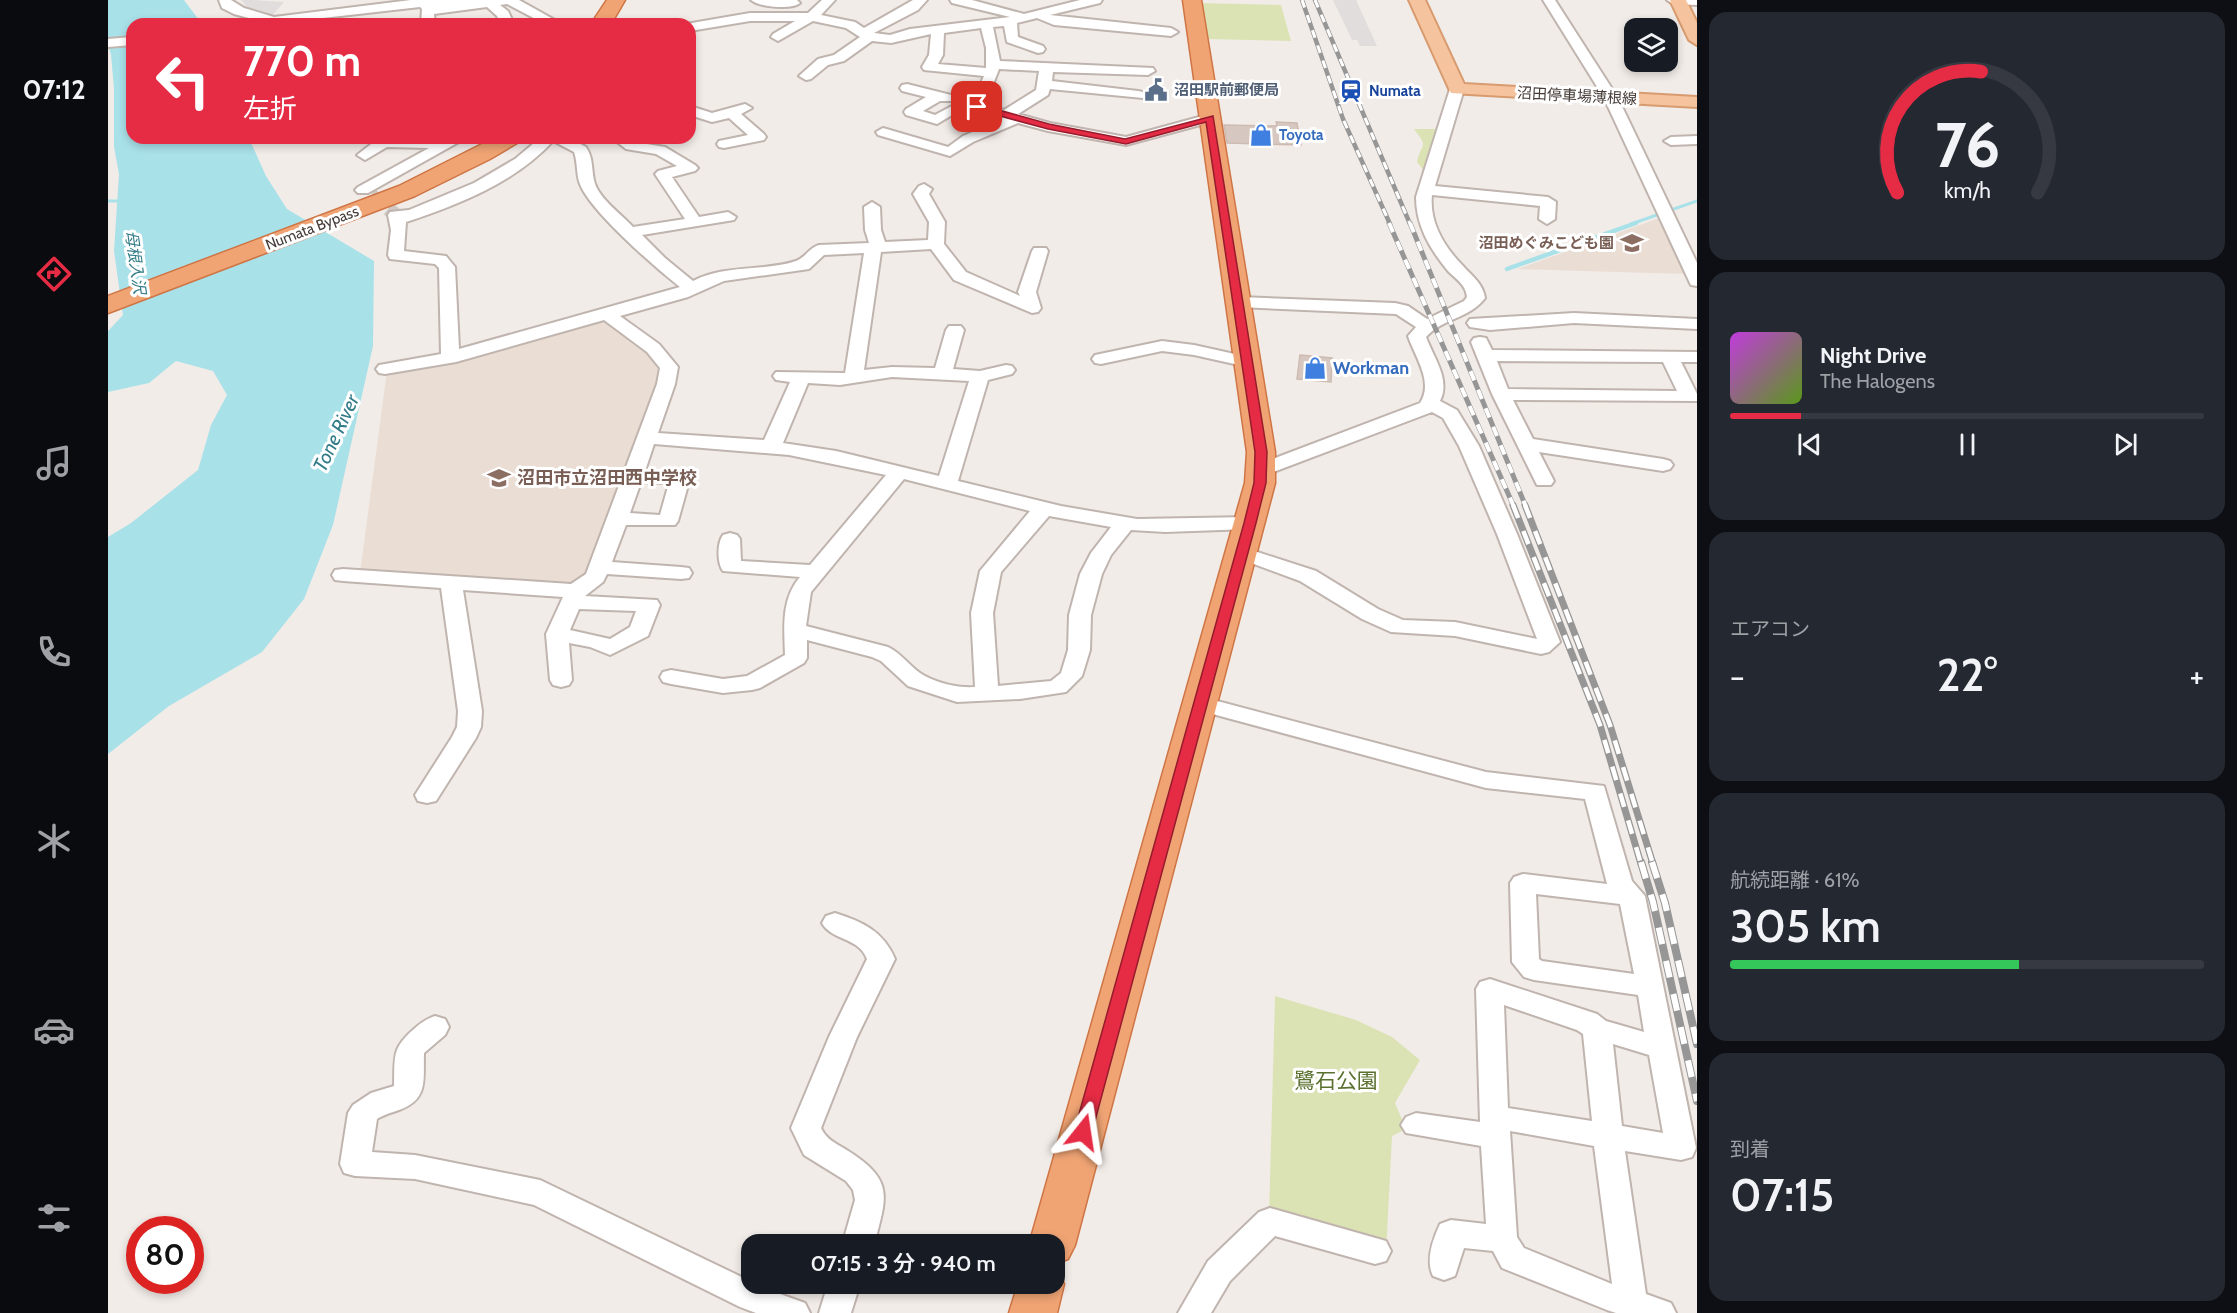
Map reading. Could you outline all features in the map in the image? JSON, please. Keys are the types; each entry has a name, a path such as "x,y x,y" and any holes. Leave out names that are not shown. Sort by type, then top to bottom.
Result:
{"highway":[{"path":"605,18 616,0"},
{"path":"1055,1234 1202,704 1260,483 1261,452 1192,0"},
{"name":"Numata Bypass","path":"108,305 373,199 450,171 498,144"},
{"path":"1033,1313 1038,1294"}],"main road":[{"path":"1417,0 1456,89"},
{"path":"1678,0 1697,40"},
{"name":"沼田停車場薄根線","path":"1456,89 1697,102"}],"street":[{"path":"225,0 238,11 263,18"},
{"path":"307,18 442,0"},
{"path":"312,18 471,0"},
{"path":"412,18 428,17 489,2 508,0 543,18"},
{"path":"757,0 826,3"},
{"path":"806,76 824,62 839,58 866,36 921,0"},
{"path":"956,0 1033,17 1125,33 1171,32"},
{"path":"696,26 750,17 811,16 850,25 866,36 891,39 910,33 1033,17 1096,0"},
{"path":"1549,0 1611,98 1697,281"},
{"path":"1673,0 1697,1"},
{"path":"489,2 505,18"},
{"path":"778,37 811,16 826,3"},
{"path":"949,69 934,95 911,112 937,120 971,105 991,83 995,50 981,25 965,18 979,6"},
{"path":"1010,21 1012,39 1038,49"},
{"path":"938,30 936,55 929,67 949,69 1090,67 1148,70"},
{"path":"108,43 126,42"},
{"path":"883,132 950,152 968,139 1011,117 1043,92 1046,69"},
{"path":"1044,84 1137,95"},
{"path":"907,88 1011,117 1126,141 1210,118"},
{"path":"1261,470 1293,460 1427,407 1431,403 1437,388 1417,336 1426,326 1469,308 1476,298 1476,292 1436,243 1424,210 1427,189 1456,89"},
{"path":"696,112 712,118 738,110 759,137 724,144"},
{"path":"1671,141 1697,140"},
{"path":"365,155 380,144"},
{"path":"373,199 363,190 448,144"},
{"path":"450,358 447,267 440,260 396,255 396,244 401,234 397,217 466,193 524,159 541,144"},
{"path":"570,144 581,150 586,165 586,183 596,198 659,262 691,288"},
{"path":"628,144 660,150 690,168 663,174 695,222"},
{"path":"924,189 921,194 937,222 936,244 960,276 1031,308 1027,292 1040,252"},
{"path":"1427,189 1548,202 1547,219"},
{"path":"854,376 876,247 872,207"},
{"path":"629,232 728,217"},
{"path":"385,369 450,358 682,293 724,276 803,265 819,250 936,244"},
{"path":"1239,302 1395,309 1402,310 1426,326"},
{"path":"1460,312 1476,323 1490,325 1574,318 1697,324"},
{"path":"561,680 557,634 574,596 595,577 666,384 669,367 653,348 607,314"},
{"path":"1476,323 1474,331 1501,394 1544,481"},
{"path":"942,374 955,330"},
{"path":"1101,359 1162,346 1194,350 1248,362"},
{"path":"1486,355 1697,357"},
{"path":"1501,394 1690,397 1680,383 1680,377 1670,356"},
{"path":"771,447 792,376 840,379 892,372 980,375 1006,370"},
{"path":"947,484 980,375"},
{"path":"646,438 771,447 835,457 1046,509 1126,523 1166,528 1231,522 1246,538 1370,614 1399,627 1455,629 1541,646 1550,642 1469,447 1450,414 1431,403"},
{"path":"1525,444 1663,465"},
{"path":"671,677 723,686 752,683 796,658 795,620 800,591 898,473"},
{"path":"618,519 668,521 680,478 633,476"},
{"path":"986,693 982,613 991,572 1038,514 1046,509"},
{"path":"796,630 880,652 889,656 916,681 957,695 1047,690 1058,687 1067,681 1079,650 1080,615 1091,574 1101,553 1126,523"},
{"path":"730,539 730,567 818,572"},
{"path":"598,567 681,573"},
{"path":"343,575 451,582 649,605 640,631 610,648 596,641 557,634"},
{"path":"427,795 469,727 470,711 451,582"},
{"path":"1202,704 1486,780 1595,792 1620,885 1632,896 1681,1148 1608,1136 1494,1126 1416,1125"},
{"path":"1632,896 1523,883 1526,962 1534,970 1650,987"},
{"path":"836,923 865,935 877,946 881,960 843,1037 806,1128 815,1146 857,1172 868,1187 870,1200 861,1234"},
{"path":"1660,1313 1513,1258 1502,1239 1494,1126 1490,990 1587,1022 1597,1029 1662,1048"},
{"path":"435,1027 410,1049 408,1092 392,1101 381,1101 363,1113 355,1164 416,1167 540,1193 751,1297 794,1313"},
{"path":"1597,1029 1608,1136 1631,1304"},
{"path":"1194,1313 1219,1271 1270,1221 1375,1251"},
{"path":"1444,1266 1451,1233 1502,1239"},
{"path":"835,1313 841,1294"}],"shaded area":[{"path":"241,0 284,2 271,17 252,12"},
{"path":"1333,0 1356,0 1377,46 1360,46 1357,40 1352,40"},
{"name":"沼田めぐみこども園","path":"1662,217 1687,274 1518,269"},
{"name":"沼田市立沼田西中学校","path":"607,318 662,364 661,383 591,573 580,584 564,586 360,573 387,371"}],"green space":[{"path":"1200,3 1281,5 1291,41 1206,39"},
{"path":"1414,129 1441,129 1425,172 1417,162 1423,143"},
{"name":"鷺石公園","path":"1275,996 1356,1020 1392,1037 1420,1060 1395,1103 1406,1129 1392,1136 1386,1254 1269,1216"}],"water":[{"name":"Tone River","path":"108,0 184,0 198,18 126,18 126,144 252,144 266,176 287,209 374,261 373,346 333,525 304,599 262,652 169,706 108,754 108,537 131,523 198,470 211,425 227,395 213,371 176,361 149,383 108,392 108,331 123,315 114,251 119,174 114,147 114,89 108,44"}],"building":[{"name":"Toyota","path":"1276,122 1297,123 1301,145 1227,143 1224,125 1277,126"},
{"name":"Workman","path":"1300,355 1332,358 1331,382 1297,379"}],"waterway":[{"name":"母根入沢","path":"108,201 124,201"},
{"path":"1631,224 1697,201"},
{"path":"1507,269 1636,223"}],"tunnel":[{"path":"371,195 396,215"}],"railway":[{"path":"1302,0 1343,119 1390,224"},
{"path":"1315,0 1410,224"},
{"path":"1389,223 1514,507"},
{"path":"1410,223 1526,507"},
{"path":"1513,505 1600,725 1641,864"},
{"path":"1525,505 1610,725 1653,864"},
{"path":"1641,862 1653,902 1697,1101"},
{"path":"1652,862 1665,903 1697,1044"}],"place":[{"name":"沼田駅前郵便局","path":"1156,90"},
{"name":"Numata","path":"1351,91"},
{"name":"Toyota","path":"1261,135"},
{"name":"沼田めぐみこども園","path":"1632,243"},
{"name":"Workman","path":"1315,368"},
{"name":"沼田市立沼田西中学校","path":"499,478"}],"route":[{"path":"977,107 1116,141 1133,141 1210,118 1238,289 1261,452 1260,483 1250,523 1196,727 1083,1132"}]}
